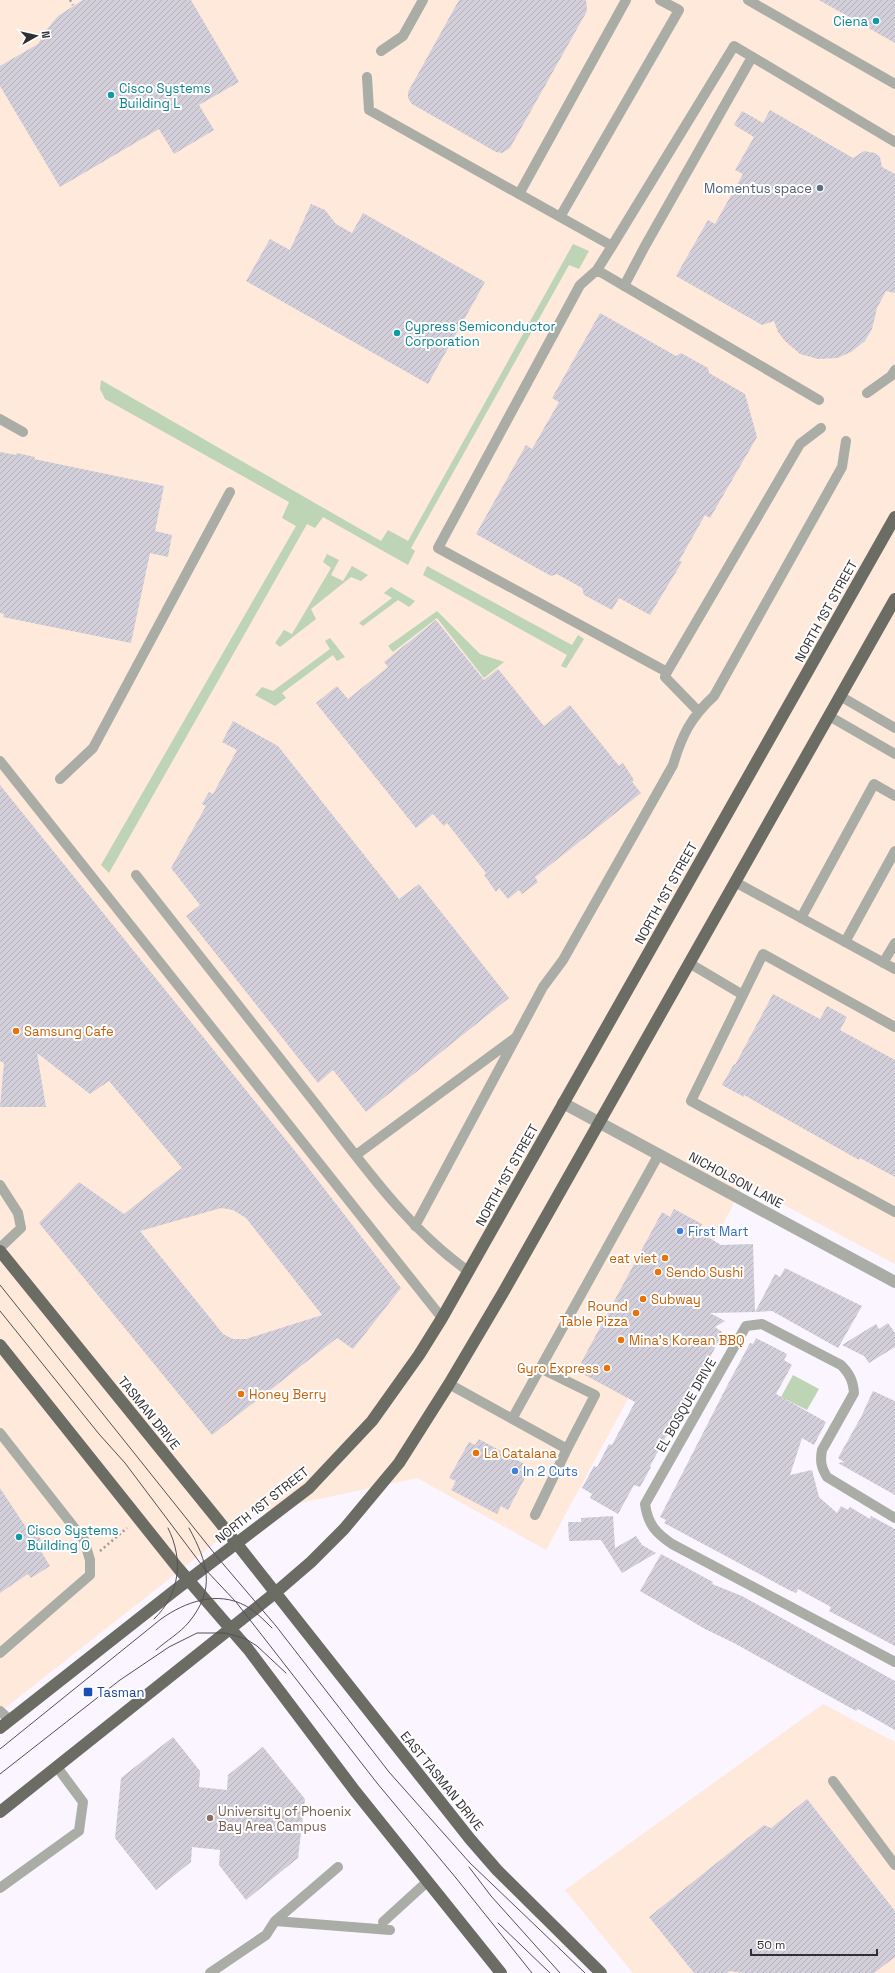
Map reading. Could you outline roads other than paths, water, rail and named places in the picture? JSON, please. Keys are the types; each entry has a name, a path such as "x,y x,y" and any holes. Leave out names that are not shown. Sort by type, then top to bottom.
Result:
{"main road":[{"name":"NORTH 1ST STREET","path":"0,1728 189,1579 309,1488 372,1421 397,1387 442,1318 895,517"},
{"path":"0,1812 230,1628 275,1594 311,1562 344,1529 407,1451 504,1291 895,599"},
{"name":"TASMAN DRIVE","path":"0,1249 275,1594"},
{"path":"0,1345 230,1628 501,1973"},
{"name":"EAST TASMAN DRIVE","path":"275,1594 470,1839 497,1870 601,1973"}],"street":[{"name":"NICHOLSON LANE","path":"563,1103 895,1282"}],"lane":[{"path":"381,51 403,36 423,0"},
{"path":"518,194 626,0"},
{"path":"560,217 678,10 660,0"},
{"path":"748,0 895,84"},
{"path":"667,672 438,548 580,285 597,270 734,46 895,142"},
{"path":"624,286 644,246 752,57"},
{"path":"367,77 369,110 612,246"},
{"path":"597,270 818,400"},
{"path":"867,393 892,376 895,370"},
{"path":"0,419 22,432"},
{"path":"698,711 665,677 667,672 800,444 821,428"},
{"path":"415,1226 543,987 563,960 673,765 680,742 698,711 714,696 842,467 846,441"},
{"path":"60,779 93,748 230,492"},
{"path":"840,696 895,728"},
{"path":"829,716 895,754"},
{"path":"0,761 442,1318"},
{"path":"801,918 874,784 895,796"},
{"path":"845,942 895,851"},
{"path":"136,875 356,1155 415,1226 447,1257 468,1271"},
{"path":"735,882 895,969"},
{"path":"883,963 895,943"},
{"path":"895,1027 763,954 691,1101 895,1212"},
{"path":"689,963 743,995"},
{"path":"356,1155 518,1036"},
{"path":"512,1419 659,1154"},
{"path":"0,1184 18,1213 21,1228 0,1249"},
{"name":"EL BOSQUE DRIVE","path":"895,1518 827,1477 822,1470 820,1461 822,1450 854,1393 853,1382 848,1372 841,1365 762,1324 746,1326 645,1504 649,1521 656,1533 672,1544 895,1662"},
{"path":"535,1515 567,1448 595,1395 540,1368"},
{"path":"449,1384 567,1448"},
{"path":"0,1433 84,1540 90,1560 90,1575 0,1654"},
{"path":"0,1711 10,1720"},
{"path":"0,1888 79,1831 83,1802 57,1767"},
{"path":"833,1781 895,1865"},
{"path":"210,1973 266,1935 275,1921 338,1867"},
{"path":"383,1922 428,1881"},
{"path":"275,1921 390,1930"}],"tram line":[{"path":"0,1285 218,1558 276,1626 389,1772 470,1863 585,1973"},
{"path":"0,1311 99,1434 125,1463 204,1568 236,1602 377,1783 532,1973"},
{"path":"154,1619 169,1599 177,1576 176,1552 168,1528"},
{"path":"156,1650 189,1622 198,1610 206,1587 206,1576 201,1553 189,1528"},
{"path":"0,1749 161,1619 191,1603 213,1599 235,1601 253,1610 272,1628"},
{"path":"0,1774 120,1680 169,1647 197,1633 226,1633 246,1639 257,1646 286,1673"},
{"path":"469,1867 491,1896 560,1973"},
{"path":"498,1923 550,1973"}],"place":[{"name":"Ciena","path":"876,21"},
{"name":"Cisco Systems Building L","path":"111,95"},
{"name":"Momentus space","path":"820,188"},
{"name":"Cypress Semiconductor Corporation","path":"397,333"},
{"name":"Samsung Cafe","path":"16,1031"},
{"name":"First Mart","path":"680,1231"},
{"name":"eat viet","path":"665,1258"},
{"name":"Sendo Sushi","path":"658,1272"},
{"name":"Subway","path":"643,1299"},
{"name":"Round Table Pizza","path":"636,1313"},
{"name":"Mina's Korean BBQ","path":"621,1340"},
{"name":"Gyro Express","path":"607,1368"},
{"name":"Honey Berry","path":"241,1394"},
{"name":"La Catalana","path":"476,1453"},
{"name":"In 2 Cuts","path":"515,1471"},
{"name":"Cisco Systems Building O","path":"19,1537"},
{"name":"Tasman","path":"88,1692"},
{"name":"University of Phoenix Bay Area Campus","path":"210,1818"}]}
